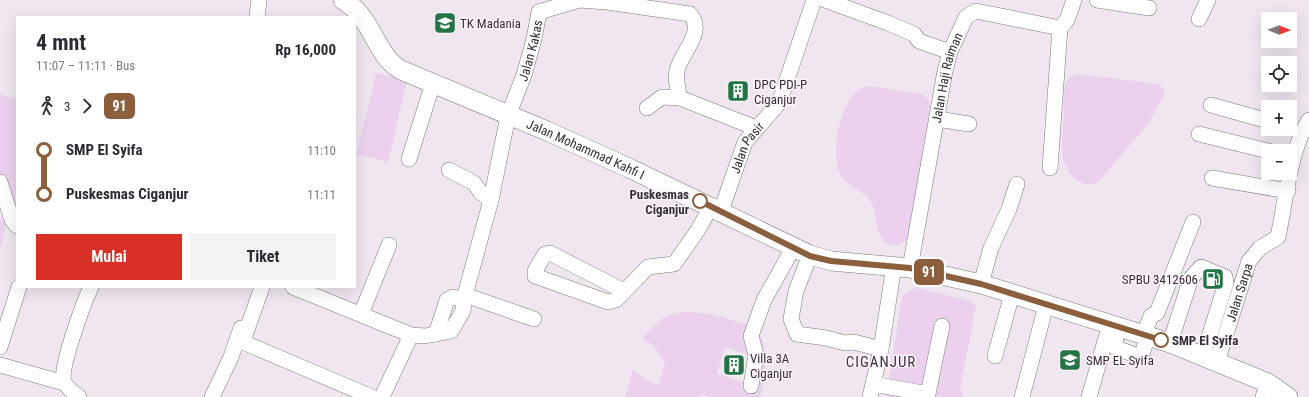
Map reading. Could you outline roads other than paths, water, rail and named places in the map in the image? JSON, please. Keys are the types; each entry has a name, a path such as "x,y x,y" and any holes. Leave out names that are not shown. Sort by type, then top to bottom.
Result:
{"main road":[{"name":"Jalan Mohammad Kahfi I","path":"343,0 354,6 363,17 394,67 414,77 433,83 508,116 547,131 716,209 802,252 831,261 902,267 981,284 1154,338 1210,359 1265,390 1288,397"}],"street":[{"path":"257,16 259,0"},
{"name":"Jalan Kakas","path":"295,288 411,335 425,336 451,331 463,312 461,297 491,200 508,116 524,75 534,39 539,12 579,0 607,2 690,14 695,20 697,28 678,66 676,82 680,98"},
{"name":"Jalan Pasir","path":"624,291 648,267 674,264 698,230 716,209 745,142 779,103 814,0"},
{"path":"825,0 888,22 914,34 919,42 950,52"},
{"path":"1050,168 1060,28 1067,20 1074,0"},
{"path":"1097,0 1148,8"},
{"path":"1198,19 1208,0"},
{"name":"Jalan Haji Raiman","path":"872,390 937,119 945,71 950,52 966,17 976,11 988,7 1060,28"},
{"path":"409,159 433,83"},
{"path":"647,108 662,97 680,98 756,128"},
{"path":"1210,105 1261,119"},
{"path":"937,119 969,124"},
{"name":"Jalan Sarpa","path":"1296,144 1301,125"},
{"path":"1199,134 1261,149"},
{"path":"449,170 474,183 481,193 491,200"},
{"path":"1212,178 1288,191"},
{"name":"Jalan Sarpa","path":"1210,359 1249,261 1260,248 1278,237 1289,180"},
{"path":"0,182 12,220 16,225"},
{"path":"981,284 991,248 1009,209 1017,184"},
{"path":"1154,338 1151,316 1156,313 1193,222"},
{"path":"360,314 389,245"},
{"path":"751,386 756,355 751,336 764,300 802,252"},
{"path":"802,252 791,318 797,334 826,338 845,343 854,342 881,349"},
{"path":"550,253 624,291 616,300 608,302 535,276 535,271 545,254 550,253"},
{"path":"1154,338 1191,278 1201,267 1225,277 1226,283 1210,359"},
{"path":"0,347 18,288"},
{"path":"65,389 63,375 82,307 90,288"},
{"path":"212,397 238,340 255,288"},
{"path":"262,288 244,338 245,343 372,397"},
{"path":"995,356 1012,294"},
{"path":"461,297 534,319"},
{"path":"1022,397 1046,305"},
{"path":"1089,397 1112,325"},
{"path":"872,390 928,394 942,326"},
{"path":"382,397 411,335"},
{"path":"0,365 65,389 80,397"}],"place":[{"name":"TK Madania","path":"445,23"},
{"name":"DPC PDI-P Ciganjur","path":"738,91"},
{"name":"Puskesmas Ciganjur","path":"700,201"},
{"name":"SPBU 3412606","path":"1213,279"},
{"name":"SMP El Syifa","path":"1161,340"},
{"name":"SMP EL Syifa","path":"1070,360"},
{"name":"Villa 3A Ciganjur","path":"734,365"}],"district":[{"name":"CIGANJUR","path":"881,362"}]}
